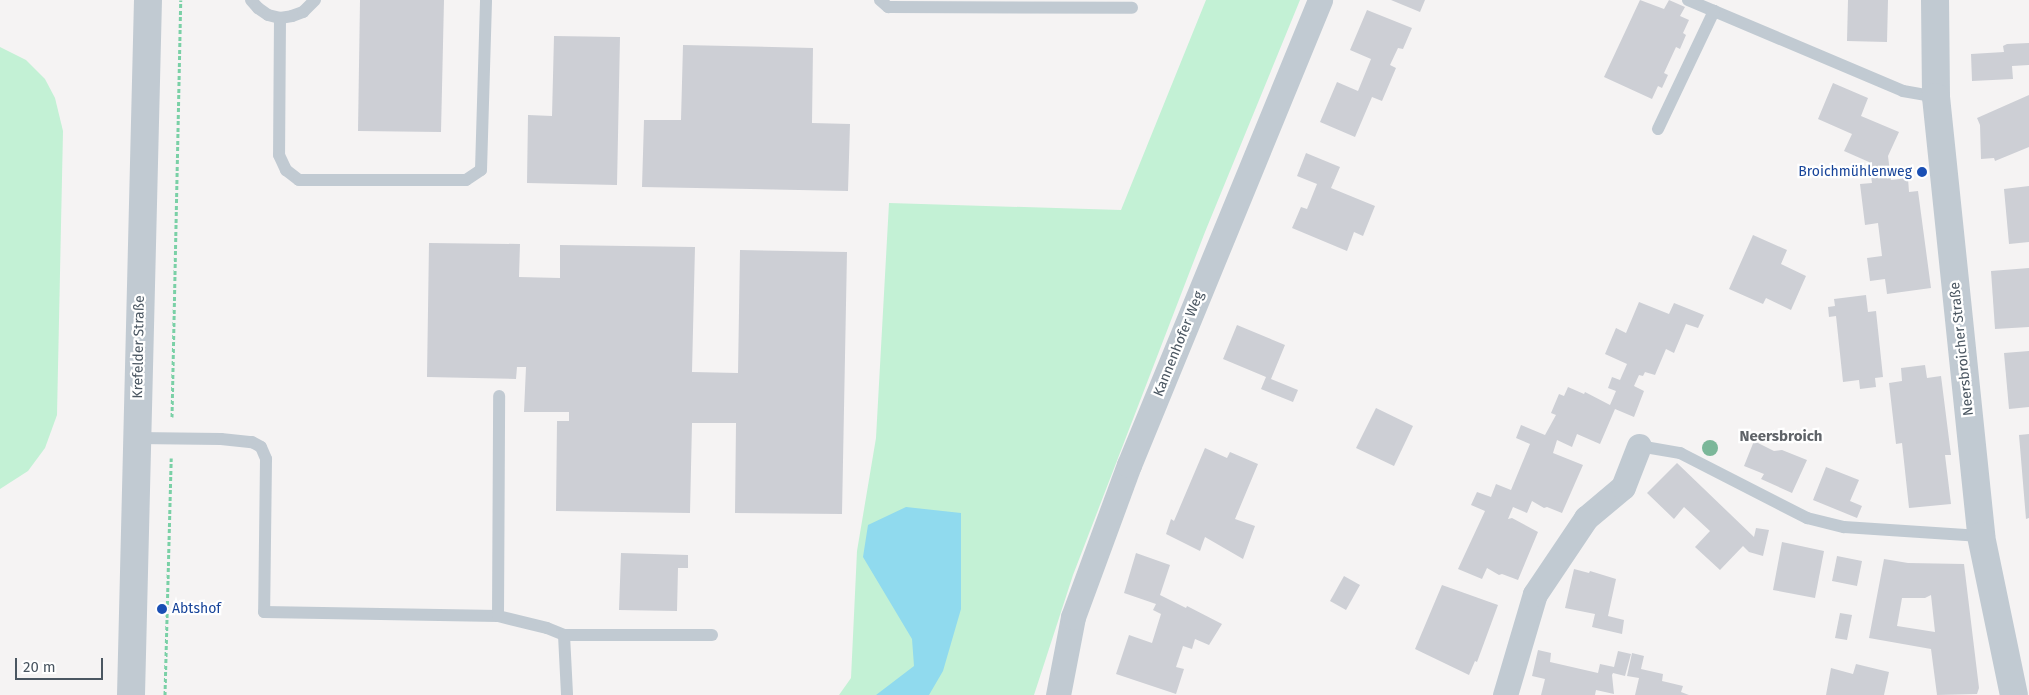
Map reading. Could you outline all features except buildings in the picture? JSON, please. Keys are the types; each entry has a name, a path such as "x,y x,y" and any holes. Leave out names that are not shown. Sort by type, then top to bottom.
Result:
{"street":[{"name":"Krefelder Straße","path":"131,695 148,0"},
{"name":"Kannenhofer Weg","path":"1058,695 1073,617 1129,465 1320,0"},
{"name":"Neersbroicher Straße","path":"1935,0 1936,96 1981,536 2014,695"},
{"path":"1505,695 1535,594 1586,518 1623,487 1639,446"},
{"path":"2024,695 2029,694"}],"lane":[{"path":"251,0 268,15 280,18 303,12 315,0"},
{"path":"280,18 280,155 286,170 299,180 466,180 481,170 486,0"},
{"path":"880,0 888,7 1132,8"},
{"path":"1688,0 1903,91 1936,96"},
{"path":"1658,129 1714,11"},
{"path":"498,616 499,396"},
{"path":"137,438 221,438 252,442 261,447 266,459 264,612 498,616 564,635 712,635"},
{"path":"1639,446 1680,453 1808,518 1844,527 1981,536"},
{"path":"564,635 566,695"}],"path":[{"path":"165,695 181,0"}],"green space":[{"path":"1206,0 1300,0 1205,232 1073,575 1034,695 839,695 851,678 857,551 876,438 889,203 1121,210"},
{"path":"0,47 26,60 45,79 55,98 63,131 57,415 45,448 28,471 0,489"}],"water":[{"path":"906,507 961,513 961,609 943,671 929,695 876,695 914,666 912,639 863,557 868,525"}],"place":[{"name":"Broichmühlenweg","path":"1922,172"},
{"name":"Abtshof","path":"162,609"}],"district":[{"name":"Neersbroich","path":"1781,437"}]}
